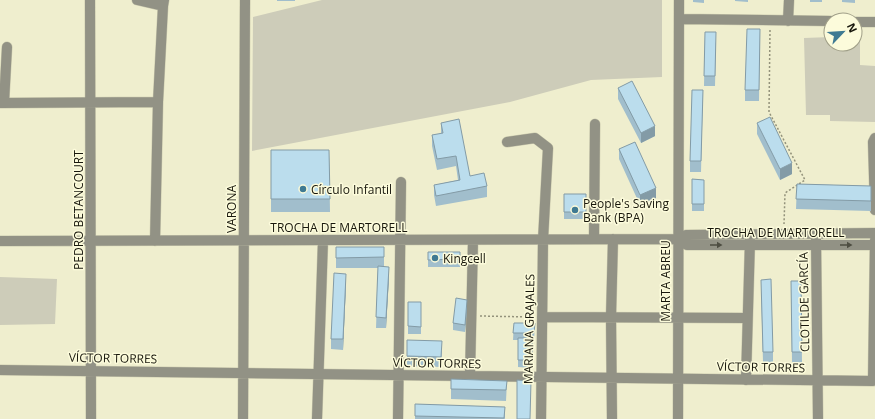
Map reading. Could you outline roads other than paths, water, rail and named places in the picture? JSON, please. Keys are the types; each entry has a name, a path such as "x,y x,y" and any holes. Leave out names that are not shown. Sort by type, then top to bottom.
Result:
{"street":[{"name":"PEDRO BETANCOURT","path":"90,0 92,419"},
{"path":"138,0 164,3 158,102 155,241"},
{"name":"VARONA","path":"242,419 245,0"},
{"name":"MARTA ABREU","path":"678,419 679,0"},
{"path":"788,20 789,0"},
{"path":"679,19 823,21"},
{"path":"863,22 875,22"},
{"path":"7,47 2,103 158,102"},
{"path":"594,239 595,124"},
{"name":"MARIANA GRAJALES","path":"507,142 535,138 548,148 543,240 541,419"},
{"path":"875,138 873,142 875,210"},
{"path":"398,419 401,182"},
{"name":"CLOTILDE GARCÍA","path":"816,233 818,419"},
{"name":"TROCHA DE MARTORELL","path":"0,241 678,239 686,235 875,233"},
{"path":"746,380 750,234"},
{"path":"612,419 611,317 613,239"},
{"name":"TROCHA DE MARTORELL","path":"678,239 687,245 875,245"},
{"path":"317,419 323,240"},
{"path":"470,376 473,240"},
{"path":"875,240 875,245"},
{"name":"VÍCTOR TORRES","path":"0,370 873,381 875,245"},
{"path":"542,317 747,318"}],"place":[{"name":"Círculo Infantil","path":"303,189"},
{"name":"People's Saving Bank (BPA)","path":"575,210"},
{"name":"Kingcell","path":"435,258"}]}
